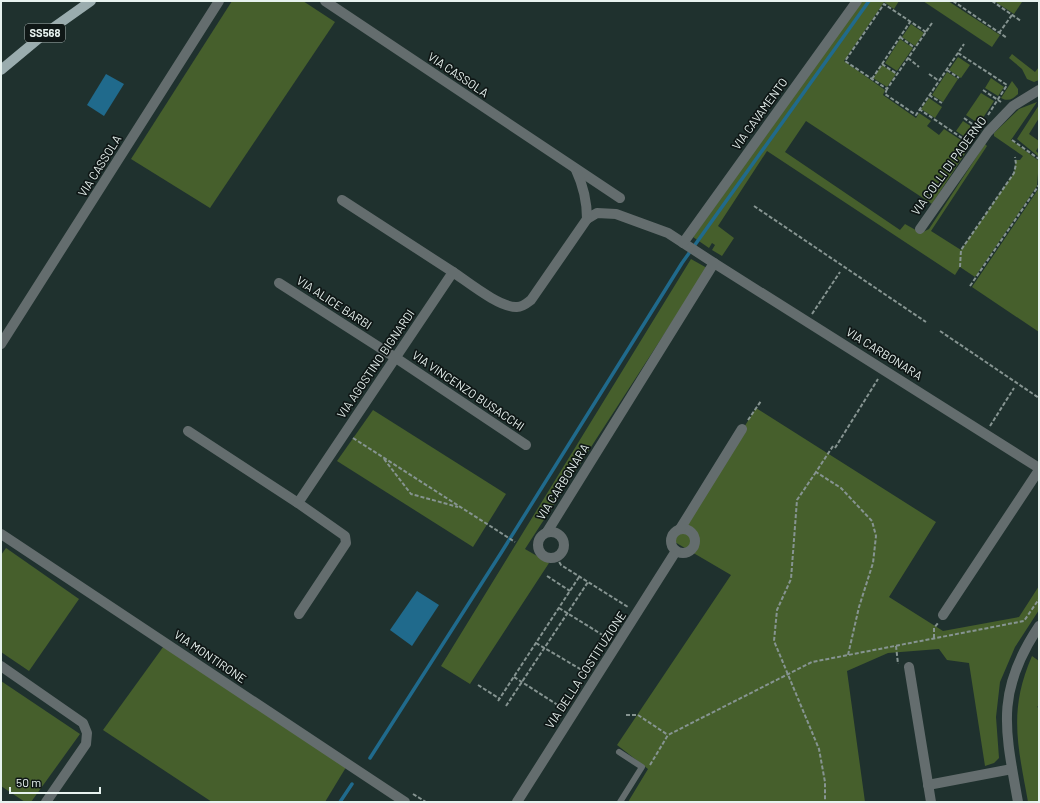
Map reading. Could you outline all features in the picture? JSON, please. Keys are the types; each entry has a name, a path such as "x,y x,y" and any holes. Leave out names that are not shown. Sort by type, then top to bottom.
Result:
{"main road":[{"name":"SS568","path":"1,70 43,35 91,1"},
{"path":"1,74 12,60"}],"street":[{"name":"VIA CASSOLA","path":"1,344 219,1"},
{"name":"VIA CASSOLA","path":"325,1 620,198"},
{"name":"VIA CAVAMENTO","path":"683,243 857,1"},
{"name":"VIA COLLI DI PADERNO","path":"920,229 988,132 1013,106 1039,90"},
{"path":"576,170 582,184 587,208 587,219"},
{"path":"342,200 453,272 506,304 517,307 524,305 531,300 587,219 597,213 616,214 668,233 683,243"},
{"name":"VIA CARBONARA","path":"683,243 1039,469 943,615"},
{"name":"VIA CARBONARA","path":"547,532 714,263"},
{"name":"VIA AGOSTINO BIGNARDI","path":"298,503 453,272"},
{"name":"VIA ALICE BARBI","path":"279,283 396,358"},
{"name":"VIA VINCENZO BUSACCHI","path":"396,358 526,446"},
{"path":"680,529 691,532 695,543 688,552 676,551 671,543 671,538 676,530 680,529 742,429"},
{"path":"188,431 298,503 345,536 346,543 299,614"},
{"name":"VIA CARBONARA","path":"554,531 560,534 564,540 565,547 562,553 556,557 550,558 543,555 538,549 538,542 541,535 554,531"},
{"name":"VIA MONTIRONE","path":"1,534 405,802"},
{"name":"VIA DELLA COSTITUZIONE","path":"517,802 572,714 638,614 676,551"},
{"path":"1018,802 1007,741 1006,712 1009,690 1016,666 1027,644 1039,626"},
{"path":"1,666 83,724 87,733 86,744 46,802"},
{"path":"908,667 931,802"},
{"path":"928,785 1012,769"}],"lane":[{"path":"619,752 642,767 620,802"}],"path":[{"path":"953,1 1007,38"},
{"path":"992,1 1021,21"},
{"path":"887,89 846,61 884,4 926,32"},
{"path":"999,33 1012,15"},
{"path":"872,79 910,22"},
{"path":"932,23 884,94 916,115 964,44"},
{"path":"899,37 915,48"},
{"path":"958,53 1007,86 987,117"},
{"path":"908,58 919,66"},
{"path":"882,63 898,74"},
{"path":"946,70 959,78"},
{"path":"929,74 939,80"},
{"path":"983,90 1001,102"},
{"path":"929,95 942,104"},
{"path":"919,109 970,143 973,138"},
{"path":"964,118 979,128 976,133"},
{"path":"1012,140 1039,159"},
{"path":"960,267 961,250 1014,172 1016,164 1014,157"},
{"path":"970,286 1039,184"},
{"path":"754,206 926,322"},
{"path":"812,315 840,272"},
{"path":"940,331 1039,398"},
{"path":"825,802 825,782 819,749 774,641 778,610 791,579 797,500 834,447 884,370"},
{"path":"989,427 1014,388"},
{"path":"742,429 761,401"},
{"path":"346,433 514,541"},
{"path":"382,456 411,494 461,508"},
{"path":"816,472 841,488 872,521 876,536 873,563 859,607 848,655"},
{"path":"556,557 560,565 638,614"},
{"path":"547,576 570,591"},
{"path":"478,685 499,700 579,577"},
{"path":"506,706 588,582"},
{"path":"648,768 668,735 812,662 1024,621 1039,600"},
{"path":"559,608 617,645"},
{"path":"934,638 934,628 943,615"},
{"path":"536,643 596,678"},
{"path":"514,677 572,714"},
{"path":"626,715 638,715 668,735"}],"green space":[{"path":"232,1 303,1 335,22 210,208 131,159"},
{"path":"862,1 899,1 894,9 884,2 844,61 885,90 883,95 916,118 919,113 931,121 927,126 939,135 944,129 970,146 932,204 806,121 785,152 900,230 905,224 921,233 929,229 985,144 987,146 931,231 961,250 1014,173 1016,160 1020,160 1023,156 994,136 994,133 1019,109 1037,102 1011,140 1039,161 1037,186 975,277 960,267 955,275 767,151 718,226 734,238 722,256 712,250 715,245 712,243 709,248 693,237"},
{"path":"923,1 948,1 1000,35 992,47"},
{"path":"994,1 1021,1 1022,2 1014,14"},
{"path":"911,24 924,33 915,46 902,37"},
{"path":"900,39 913,48 897,71 885,63"},
{"path":"1012,54 1035,72 1039,67 1039,80 1034,82 1027,79 1022,69 1009,58"},
{"path":"958,57 970,65 961,78 949,70"},
{"path":"882,65 896,74 887,87 873,78"},
{"path":"947,72 958,79 943,102 932,95"},
{"path":"991,78 1004,87 998,96 985,88"},
{"path":"1012,81 1018,89 1018,94 1006,100 1001,98"},
{"path":"981,93 994,101 979,124 966,115"},
{"path":"929,98 942,107 935,118 921,109"},
{"path":"1039,105 1039,118 1029,134 1039,141 1039,146 1036,151 1039,154 1039,157 1017,139"},
{"path":"963,121 975,129 968,139 956,131"},
{"path":"1039,188 1039,332 972,287"},
{"path":"691,259 707,268 525,549 549,563 470,684 441,666"},
{"path":"756,408 936,522 889,597 943,631 1019,617 1039,586 1039,610 1015,647 1000,682 996,717 999,758 994,763 985,766 969,663 947,660 939,649 888,653 847,671 865,802 628,802 648,769 617,745 731,575 673,541"},
{"path":"373,410 506,494 473,547 337,461"},
{"path":"6,548 79,599 29,671 1,652 1,555"},
{"path":"166,643 348,764 325,802 212,802 103,730"},
{"path":"1032,656 1039,661 1039,705 1037,707 1039,708 1039,802 1028,802 1017,729 1020,694"},
{"path":"1,681 80,734 31,802 25,802 1,786"}],"water":[{"path":"106,74 124,84 104,116 87,105"},
{"path":"417,591 439,605 412,646 390,630"}],"waterway":[{"path":"370,758 501,553 682,263 869,1"},
{"path":"340,802 352,784"}]}
